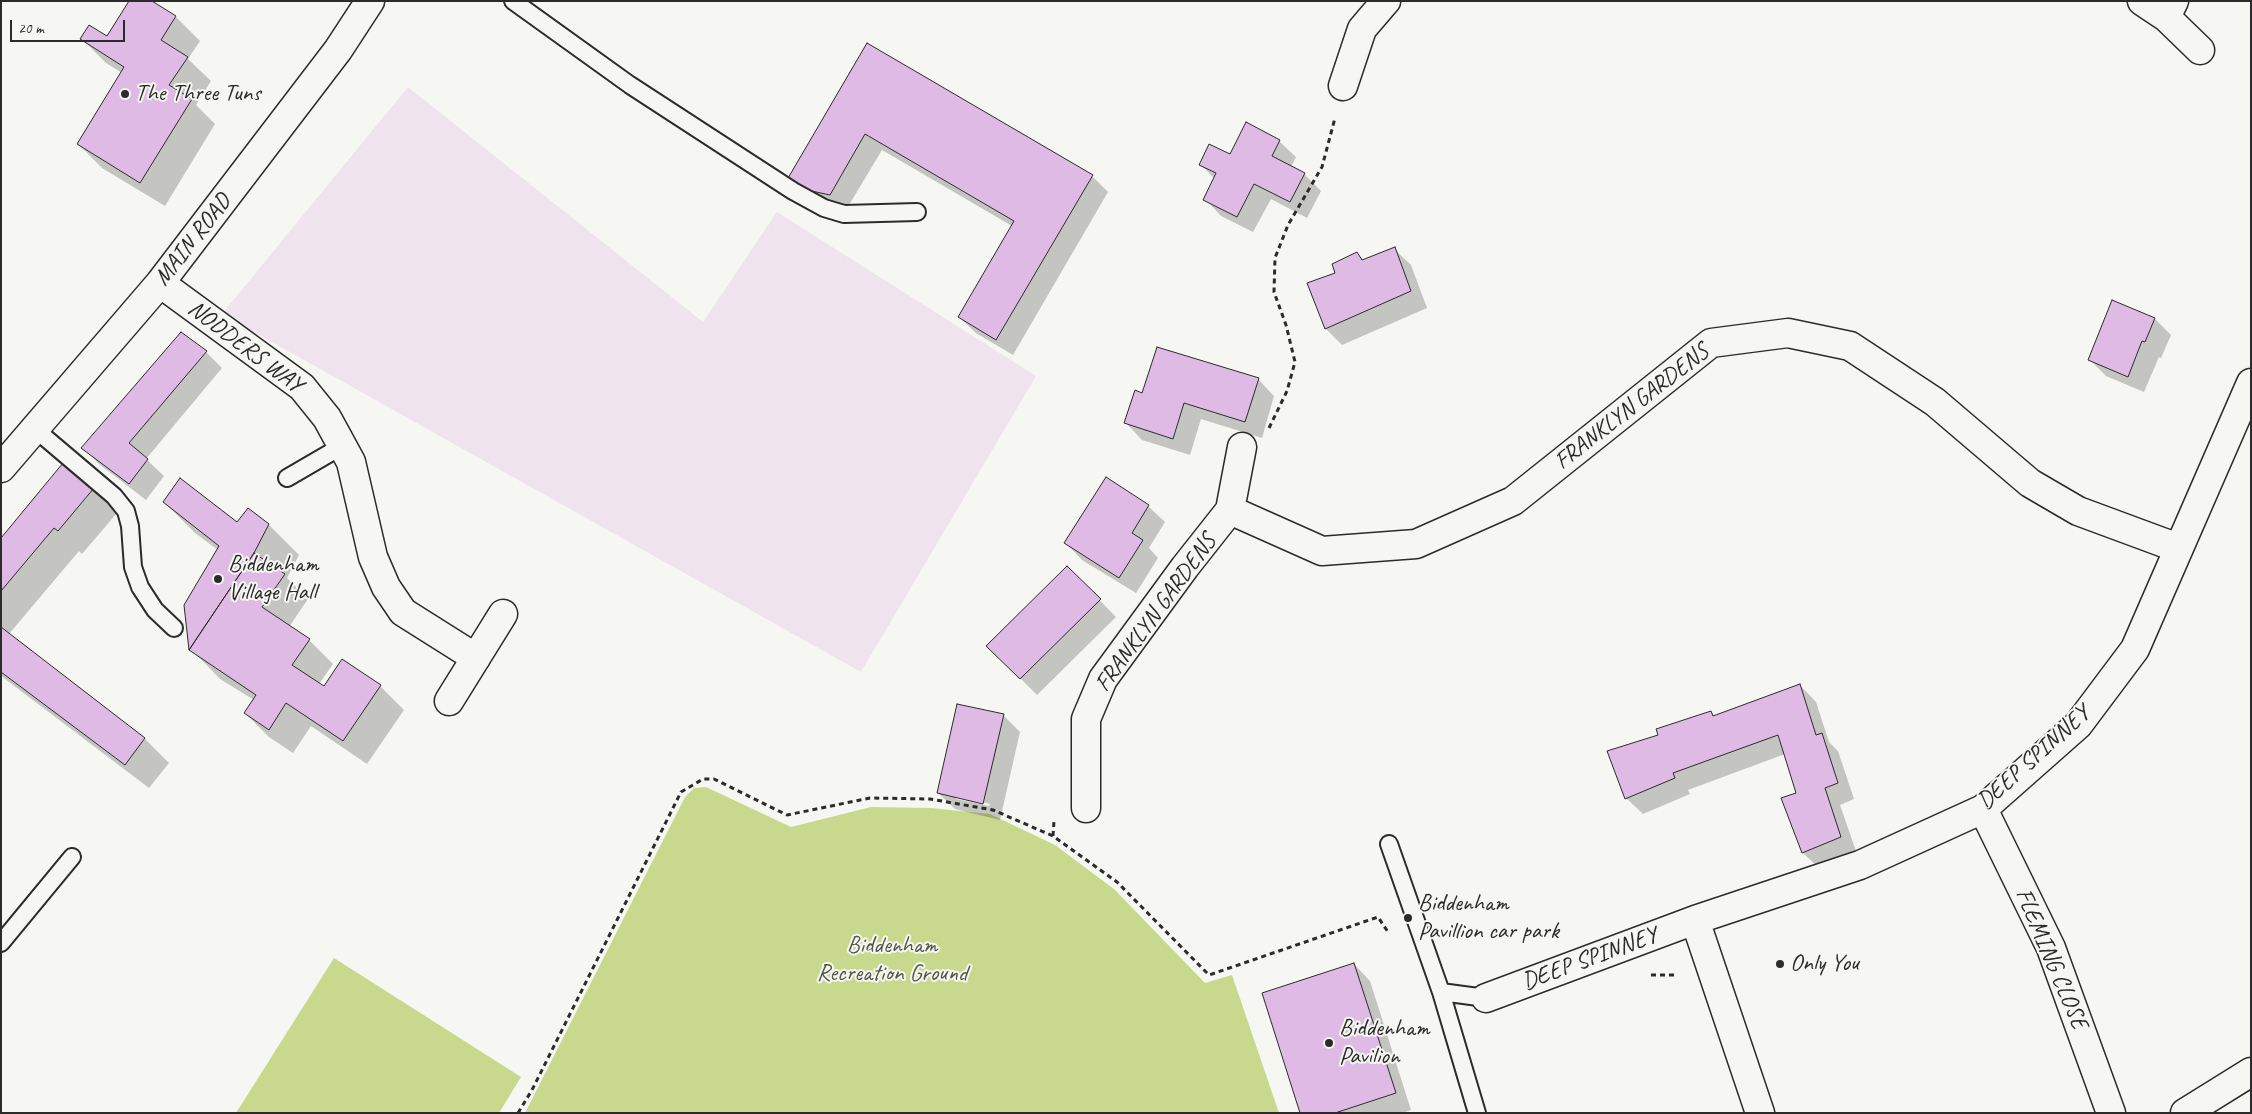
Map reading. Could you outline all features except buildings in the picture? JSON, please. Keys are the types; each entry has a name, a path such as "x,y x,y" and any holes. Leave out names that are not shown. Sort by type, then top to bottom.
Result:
{"street":[{"name":"MAIN ROAD","path":"1,468 160,283 338,50 370,1"},
{"path":"1343,86 1362,29 1386,1"},
{"path":"2142,1 2170,9 2200,50"},
{"name":"NODDERS WAY","path":"160,283 302,387 327,418 351,462 373,557 386,587 403,612 476,658"},
{"name":"FRANKLYN GARDENS","path":"1230,510 1322,551 1416,544 1513,500 1711,343 1788,333 1850,346 1934,402 2030,483 2078,511 2178,548"},
{"name":"DEEP SPINNEY","path":"1486,998 1695,920 1860,864 1983,809 2078,725 2135,649 2251,383"},
{"name":"FRANKLYN GARDENS","path":"1086,808 1086,719 1103,679 1185,566 1230,510 1242,447"},
{"path":"449,701 503,614"},
{"name":"FLEMING CLOSE","path":"1983,809 2051,948 2111,1113"},
{"path":"1695,920 1760,1113"},
{"path":"2184,1113 2251,1072"}],"lane":[{"path":"513,1 630,85 788,188 824,208 844,214 916,212"},
{"path":"35,429 114,496 126,510 130,526 133,567 140,587 155,610 174,628"},
{"path":"287,478 342,446"},
{"path":"1388,844 1441,992 1477,1113"},
{"path":"1,943 72,857"},
{"path":"1441,992 1486,998"}],"path":[{"path":"1242,447 1263,440 1287,391 1295,362 1286,325 1274,292 1275,258 1288,225 1322,167 1343,86"},
{"path":"518,1113 532,1090 681,792 703,779 714,779 787,816 870,798 930,799 993,810 1053,836 1117,882 1208,975 1378,917 1394,940"},
{"path":"1646,975 1714,975"}],"shaded area":[{"path":"408,87 703,322 777,212 1036,376 861,672 222,314"}],"green space":[{"name":"Biddenham Recreation Ground","path":"706,787 791,827 871,807 931,808 990,814 1055,845 1114,889 1205,983 1232,975 1279,1113 525,1113 685,797 694,788"},
{"path":"334,958 521,1077 499,1113 236,1113"}],"place":[{"name":"The Three Tuns","path":"125,94"},
{"name":"Biddenham Village Hall","path":"218,579"},
{"name":"Biddenham Pavillion car park","path":"1408,918"},
{"name":"Only You","path":"1780,964"},
{"name":"Biddenham Pavilion","path":"1329,1043"}]}
